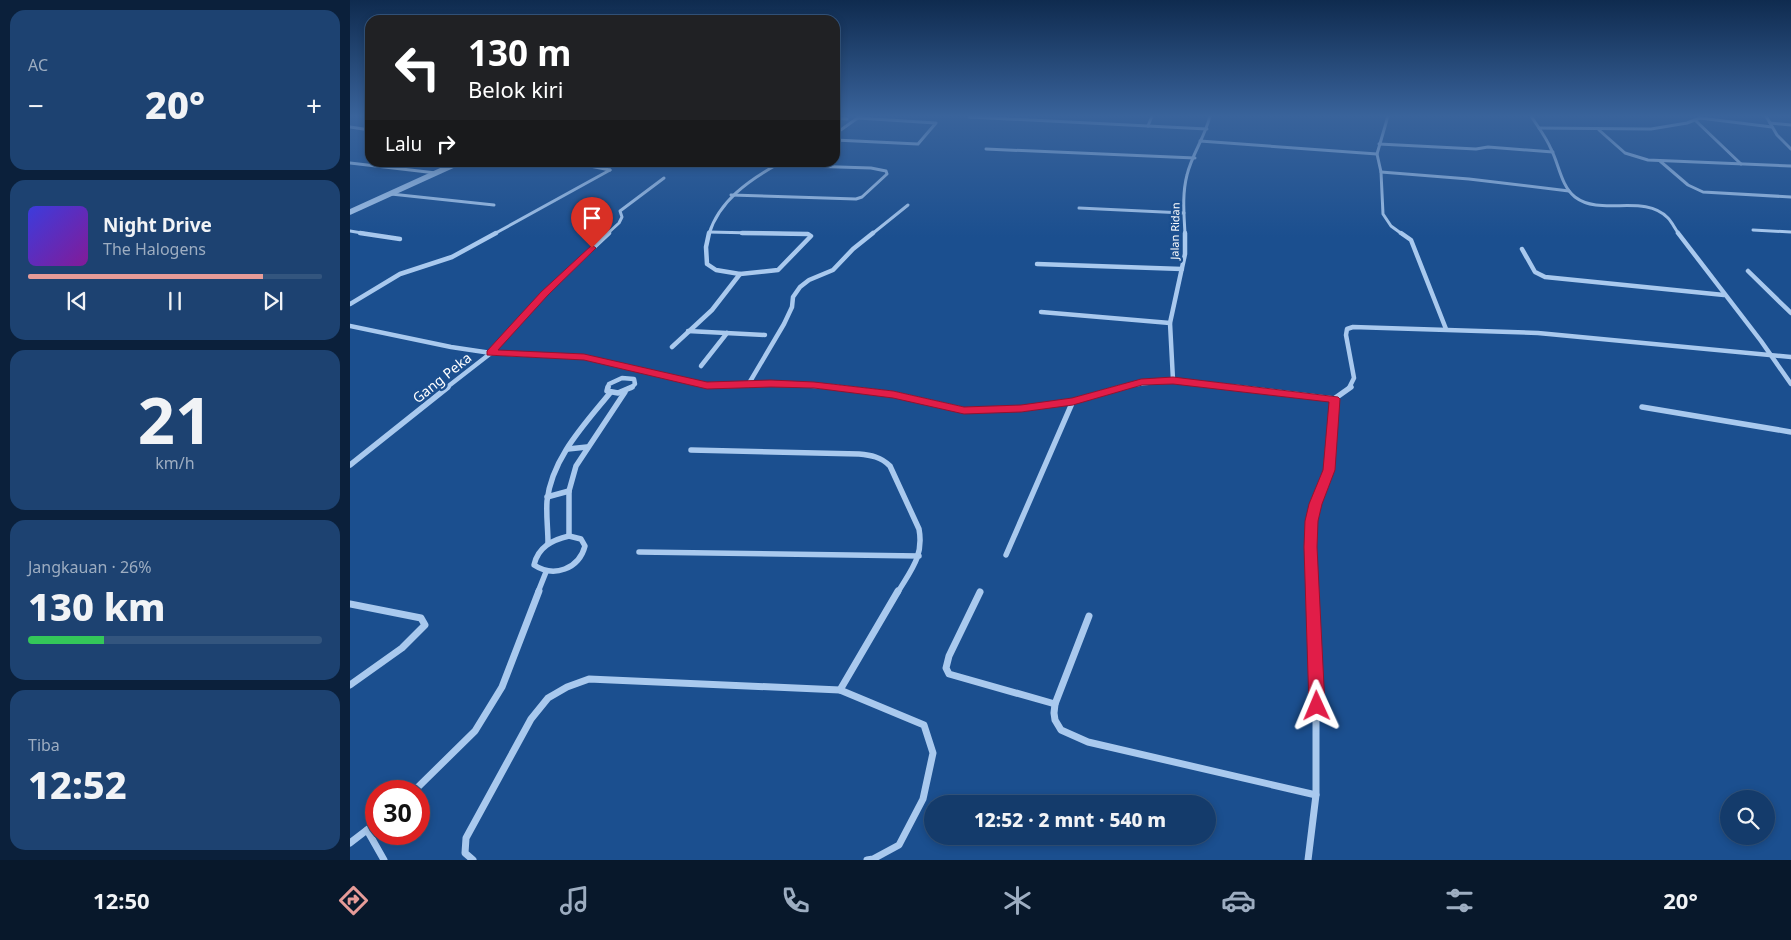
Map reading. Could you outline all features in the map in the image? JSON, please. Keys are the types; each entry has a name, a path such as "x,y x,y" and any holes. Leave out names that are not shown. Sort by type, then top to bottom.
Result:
{"street":[{"path":"1146,156 1195,158"},
{"path":"1377,156 1381,172 1382,214 1391,226 1411,240 1446,329"},
{"path":"1555,156 1574,197 1587,204 1641,206 1661,212 1667,216 1724,295 1773,355 1791,384"},
{"path":"1631,156 1660,161 1791,166"},
{"path":"1732,156 1741,165"},
{"name":"Jalan Ridan","path":"1173,380 1170,323 1185,254 1184,213 1187,173 1195,158"},
{"path":"1660,161 1688,185 1703,192 1791,197"},
{"path":"350,163 365,165"},
{"path":"385,167 437,173"},
{"path":"350,212 450,167"},
{"path":"350,304 400,274 452,257 610,170 595,167"},
{"path":"709,232 808,234 811,236 778,270 740,274 716,270 707,264 709,232 725,203 731,195 772,167"},
{"path":"731,195 856,199 862,197 887,174 886,171 871,168 839,167"},
{"path":"1381,172 1469,179 1570,191"},
{"name":"Gang Peka","path":"350,465 490,353 544,294 619,223 622,217 620,210 664,178"},
{"path":"390,194 494,205"},
{"path":"748,385 784,324 792,307 795,293 800,287 809,280 833,270 854,249 908,205"},
{"path":"1079,208 1184,213"},
{"path":"1754,230 1791,232"},
{"path":"350,231 400,239"},
{"path":"1522,249 1535,272 1546,277 1724,295"},
{"path":"1037,264 1182,269"},
{"path":"1748,271 1791,313"},
{"path":"672,347 712,310 740,274"},
{"path":"1041,312 1170,323"},
{"path":"350,326 490,353 584,357 707,385 814,385 893,394 964,410 1021,409 1073,401 1141,382 1173,380 1334,399 1351,387 1354,378 1346,334 1347,329 1353,326 1538,333 1791,356"},
{"path":"688,331 765,335"},
{"path":"700,366 727,333"},
{"path":"630,378 640,369"},
{"path":"569,536 569,491 576,466 625,392 635,384 635,381 630,378 622,378 609,384 606,389 610,393"},
{"path":"548,543 547,497 558,464 610,393 625,392"},
{"path":"1308,860 1316,795 1316,658 1310,547 1315,504 1329,470 1334,399"},
{"path":"1006,555 1073,401"},
{"path":"1642,407 1791,432"},
{"path":"568,449 587,447"},
{"path":"691,450 843,453 872,456 885,460 890,466 919,528 919,556 840,690"},
{"path":"547,497 569,491"},
{"path":"569,536 578,536 585,540 587,546 585,553 568,567 546,572 538,570 534,565 535,558 540,550 548,543 569,536"},
{"path":"639,552 919,556"},
{"path":"425,780 475,731 502,687 546,572"},
{"path":"980,592 949,656 946,668 949,674 1055,704"},
{"path":"350,604 421,618 425,625 422,632 412,641 350,685"},
{"path":"1089,616 1055,704 1052,718 1057,728 1088,742 1316,795"},
{"path":"474,860 465,853 466,838 532,719 548,698 566,686 589,679 840,690 924,725 933,753 923,799 899,845 873,859 867,860"},
{"path":"350,843 365,832"},
{"path":"376,845 384,860"}],"route":[{"path":"592,248 544,294 490,353 584,357 707,385 814,385 893,394 964,410 1021,409 1073,401 1141,382 1173,380 1334,399 1329,470 1315,504 1310,547 1316,649 1317,706"}]}
